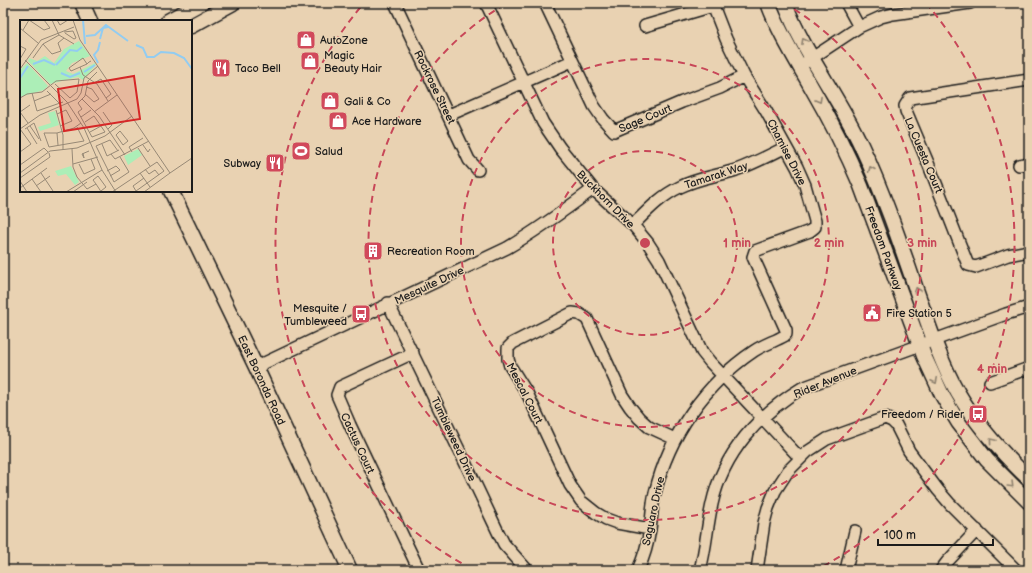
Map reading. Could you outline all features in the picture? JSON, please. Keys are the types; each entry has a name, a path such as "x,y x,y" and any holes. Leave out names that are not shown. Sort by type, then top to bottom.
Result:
{"main road":[{"path":"82,3 90,20"},
{"path":"170,20 201,3"},
{"path":"192,25 233,3"},
{"name":"Freedom Parkway","path":"768,3 773,17 842,141 859,180 920,345 942,395 962,428 987,460 1029,502"},
{"name":"Freedom Parkway","path":"785,3 795,26 846,115 872,171 892,221 934,340 950,377 962,400 990,440 1029,479"},
{"name":"East Boronda Road","path":"171,192 256,367 350,570"}],"street":[{"name":"Rockrose Street","path":"394,3 449,115 469,160 478,170"},
{"name":"Buckhorn Drive","path":"486,3 551,136 593,189 633,225 654,251 702,352 800,458"},
{"name":"Sage Court","path":"545,3 594,106 614,131 682,102 720,88 744,76"},
{"path":"846,3 859,27"},
{"path":"800,66 859,27 881,17 935,5 970,3"},
{"path":"645,26 712,5"},
{"name":"Chamise Drive","path":"712,5 726,39 744,76 786,147 805,185 814,217 815,227 810,231 755,251 753,257 786,330 786,334 755,350 723,375"},
{"path":"449,115 523,81 572,61"},
{"name":"La Cuesta Court","path":"1029,80 910,98 905,106 968,265 976,267 1008,255 1029,251"},
{"name":"Tamarak Way","path":"633,225 657,201 680,187 695,180 740,168 786,147"},
{"name":"Mesquite Drive","path":"256,367 388,303 507,248 554,219 593,189"},
{"name":"Tumbleweed Drive","path":"388,303 504,544 527,570"},
{"name":"Rider Avenue","path":"700,570 712,502 728,462 736,448 762,417 785,398 802,388 1029,307"},
{"name":"Mescal Court","path":"650,529 617,523 606,519 581,501 570,485 527,392 510,366 508,359 508,348 513,343 572,313 580,314 587,319 622,395 630,407 639,418 650,427 675,439"},
{"name":"Cactus Court","path":"413,353 340,388 337,395 418,570"},
{"path":"990,382 1029,368"},
{"name":"Saguaro Drive","path":"638,570 650,529 655,493 660,476 675,439 684,423 707,391 723,375"},
{"path":"757,570 762,545 764,523 768,508 779,484 788,471 800,458 828,439 881,419 889,419 896,425 903,441 927,477 950,504 1016,570"},
{"path":"941,570 977,530"},
{"path":"846,570 855,531"}],"place":[{"name":"AutoZone","path":"306,40"},
{"name":"Magic Beauty Hair","path":"310,61"},
{"name":"Taco Bell","path":"221,68"},
{"name":"Gali & Co","path":"330,101"},
{"name":"Ace Hardware","path":"338,121"},
{"name":"Salud","path":"301,151"},
{"name":"Subway","path":"275,163"},
{"name":"Recreation Room","path":"373,251"},
{"name":"Fire Station 5","path":"872,313"},
{"name":"Mesquite / Tumbleweed","path":"361,314"},
{"name":"Freedom / Rider","path":"978,414"}]}
